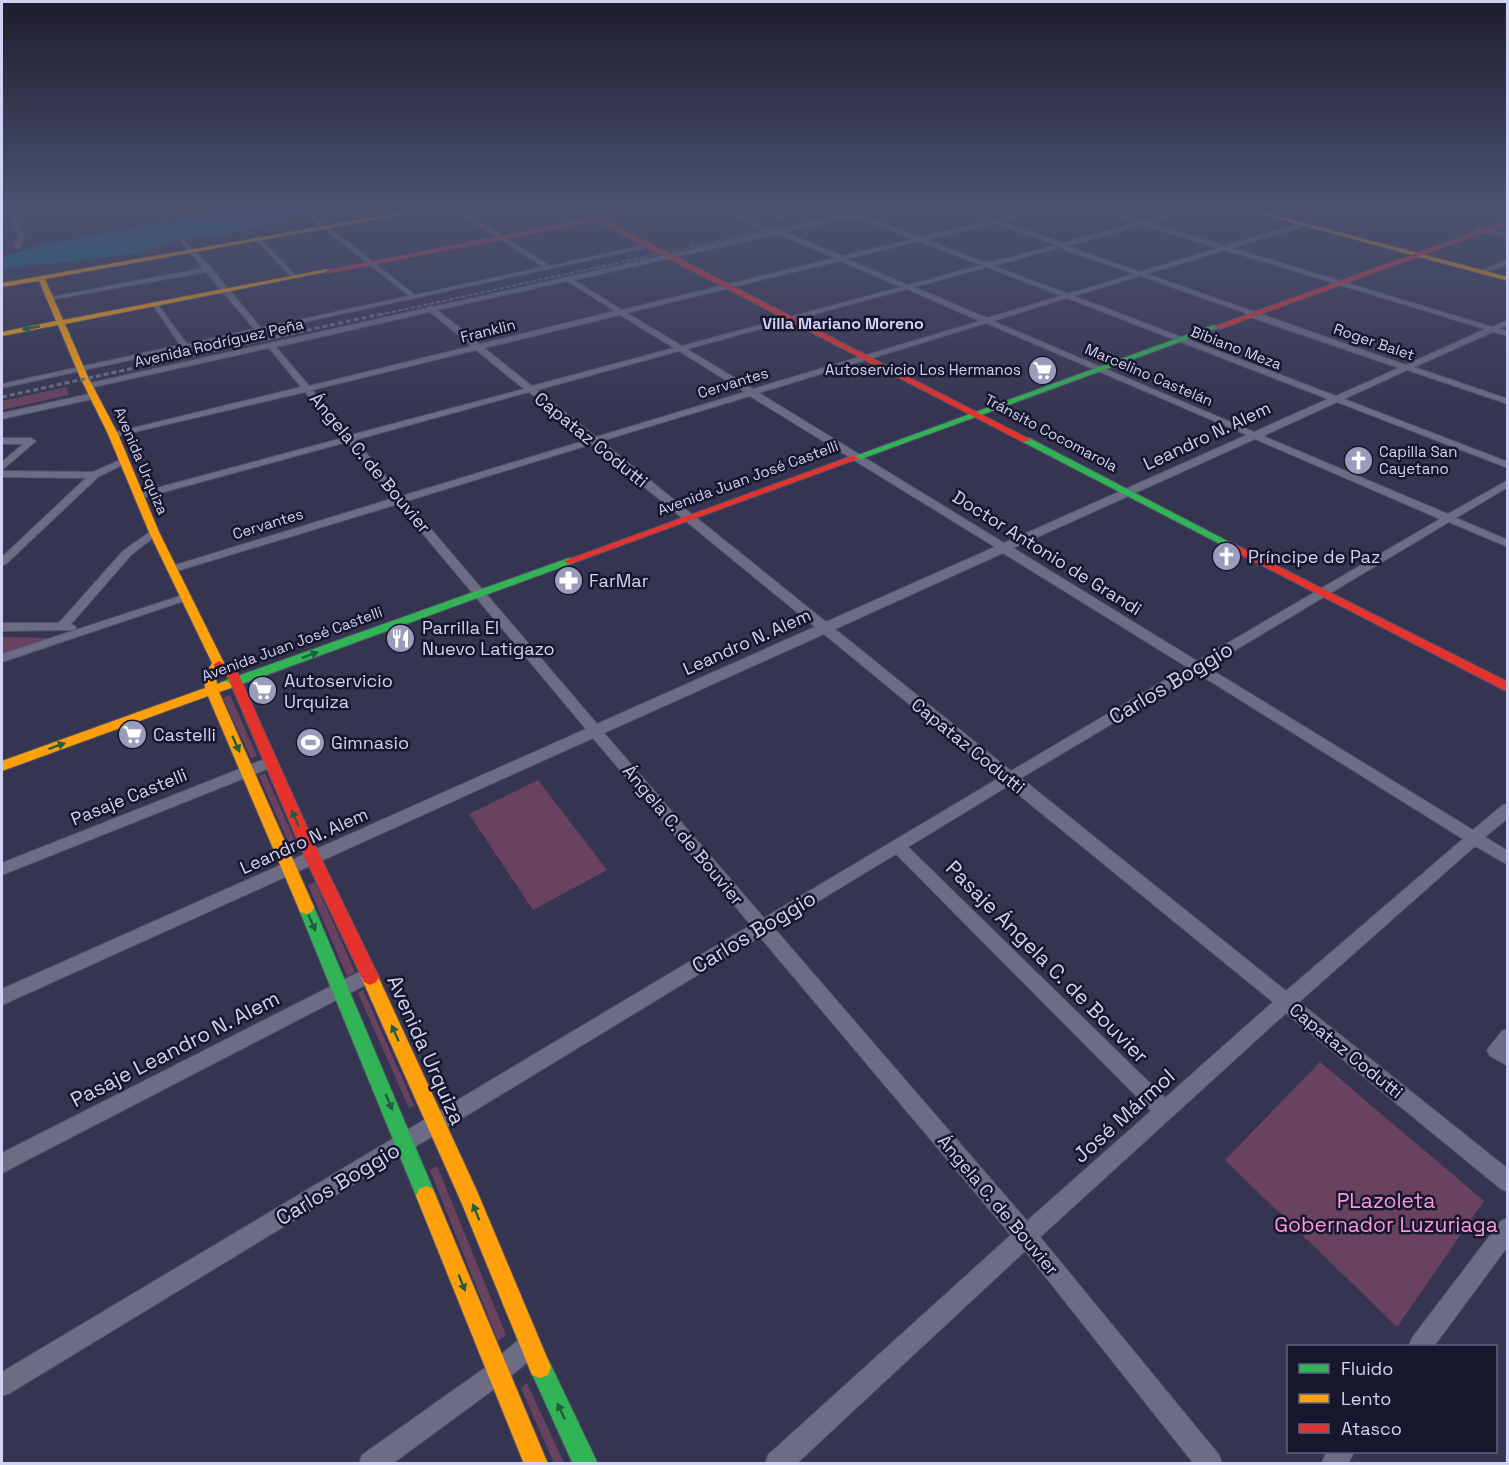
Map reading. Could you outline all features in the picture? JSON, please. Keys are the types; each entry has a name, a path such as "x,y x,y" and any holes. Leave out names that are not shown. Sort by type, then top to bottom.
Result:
{"street":[{"path":"2,285 30,277"},
{"name":"Avenida Urquiza","path":"40,277 113,434 154,532 217,664"},
{"path":"50,298 163,277"},
{"path":"216,277 260,330"},
{"path":"2,334 292,277"},
{"path":"389,277 414,297"},
{"name":"Avenida Rodríguez Peña","path":"2,386 505,277"},
{"name":"Avenida Rodríguez Peña","path":"2,416 270,345 569,277"},
{"name":"Tránsito Cocomarola","path":"710,277 1508,688"},
{"name":"Franklin","path":"113,434 306,387 322,386 764,277"},
{"name":"Marcelino Castelán","path":"886,277 1508,544"},
{"path":"138,496 945,277"},
{"name":"Bibiano Meza","path":"1018,277 1508,465"},
{"name":"Cervantes","path":"173,569 1130,277"},
{"name":"Roger Balet","path":"1151,277 1508,402"},
{"path":"1321,277 1508,334"},
{"name":"Avenida Juan José Castelli","path":"2,766 233,676 1349,277"},
{"name":"Doctor Antonio de Grandi","path":"566,278 1508,859"},
{"path":"156,304 185,347"},
{"name":"Capataz Codutti","path":"430,308 682,515 1508,1182"},
{"name":"Leandro N. Alem","path":"2,997 1508,321"},
{"name":"Ángela C. de Bouvier","path":"270,345 595,731 1026,1236 1210,1464"},
{"path":"2,441 31,441 2,467"},
{"path":"2,562 95,475 123,462"},
{"path":"2,474 95,475"},
{"name":"Carlos Boggio","path":"2,1385 1008,779 1198,668 1446,517 1508,483"},
{"path":"63,627 127,553 154,532"},
{"path":"2,658 186,597"},
{"path":"2,627 90,628"},
{"path":"233,676 217,664 211,684 406,1143 497,1373 536,1464"},
{"name":"Avenida Urquiza","path":"233,676 313,858 470,1198 530,1345 586,1464"},
{"name":"Avenida Juan José Castelli","path":"2,752 211,684"},
{"name":"Pasaje Castelli","path":"2,869 270,762"},
{"name":"José Mármol","path":"777,1464 1286,1002 1508,809"},
{"name":"Pasaje Ángela C. de Bouvier","path":"897,846 1166,1111"},
{"name":"Pasaje Leandro N. Alem","path":"2,1163 369,975"},
{"path":"1508,1037 1496,1050 1508,1058"},
{"path":"1421,1345 1508,1228"},
{"path":"371,1464 497,1373 530,1345"}],"green space":[{"path":"66,387 69,395 2,410 2,401"},
{"path":"2,637 49,638 2,654"},
{"path":"230,695 257,756 251,758 223,698"},
{"path":"265,773 297,845 291,848 259,776"},
{"path":"538,780 607,870 533,910 469,814"},
{"path":"315,882 355,972 347,976 308,885"},
{"path":"363,990 414,1105 409,1108 358,993"},
{"name":"PLazoleta Gobernador Luzuriaga","path":"1320,1062 1484,1201 1397,1327 1225,1160"},
{"path":"437,1166 506,1335 498,1341 430,1170"},
{"path":"527,1383 564,1463 554,1463 521,1388"}],"railway":[{"path":"379,315 552,277"},
{"path":"2,397 386,313"}],"traffic: fast":[{"path":"855,458 1217,327"},
{"path":"1026,440 1230,545"},
{"path":"226,685 569,561"},
{"path":"306,907 426,1196"},
{"path":"540,1367 586,1464"}],"traffic: slow":[{"path":"2,285 45,277"},
{"path":"2,334 295,277"},
{"path":"1502,277 1508,279"},
{"path":"41,278 84,377 113,434 154,532 219,665"},
{"path":"217,664 210,678 212,690 306,907"},
{"path":"2,766 226,685"},
{"path":"370,977 470,1198 540,1367"},
{"path":"426,1196 536,1464"}],"traffic: jam":[{"path":"711,277 1026,440"},
{"path":"1217,327 1355,277"},
{"path":"569,561 855,458"},
{"path":"1230,545 1508,688"},
{"path":"219,665 231,671 313,858 370,977"}],"place":[{"name":"Autoservicio Los Hermanos","path":"1042,370"},
{"name":"Capilla San Cayetano","path":"1358,461"},
{"name":"Príncipe de Paz","path":"1227,557"},
{"name":"FarMar","path":"568,581"},
{"name":"Parrilla El Nuevo Latigazo","path":"401,638"},
{"name":"Autoservicio Urquiza","path":"263,691"},
{"name":"Castelli","path":"132,735"},
{"name":"Gimnasio","path":"310,743"}],"district":[{"name":"Villa Mariano Moreno","path":"843,323"}]}
